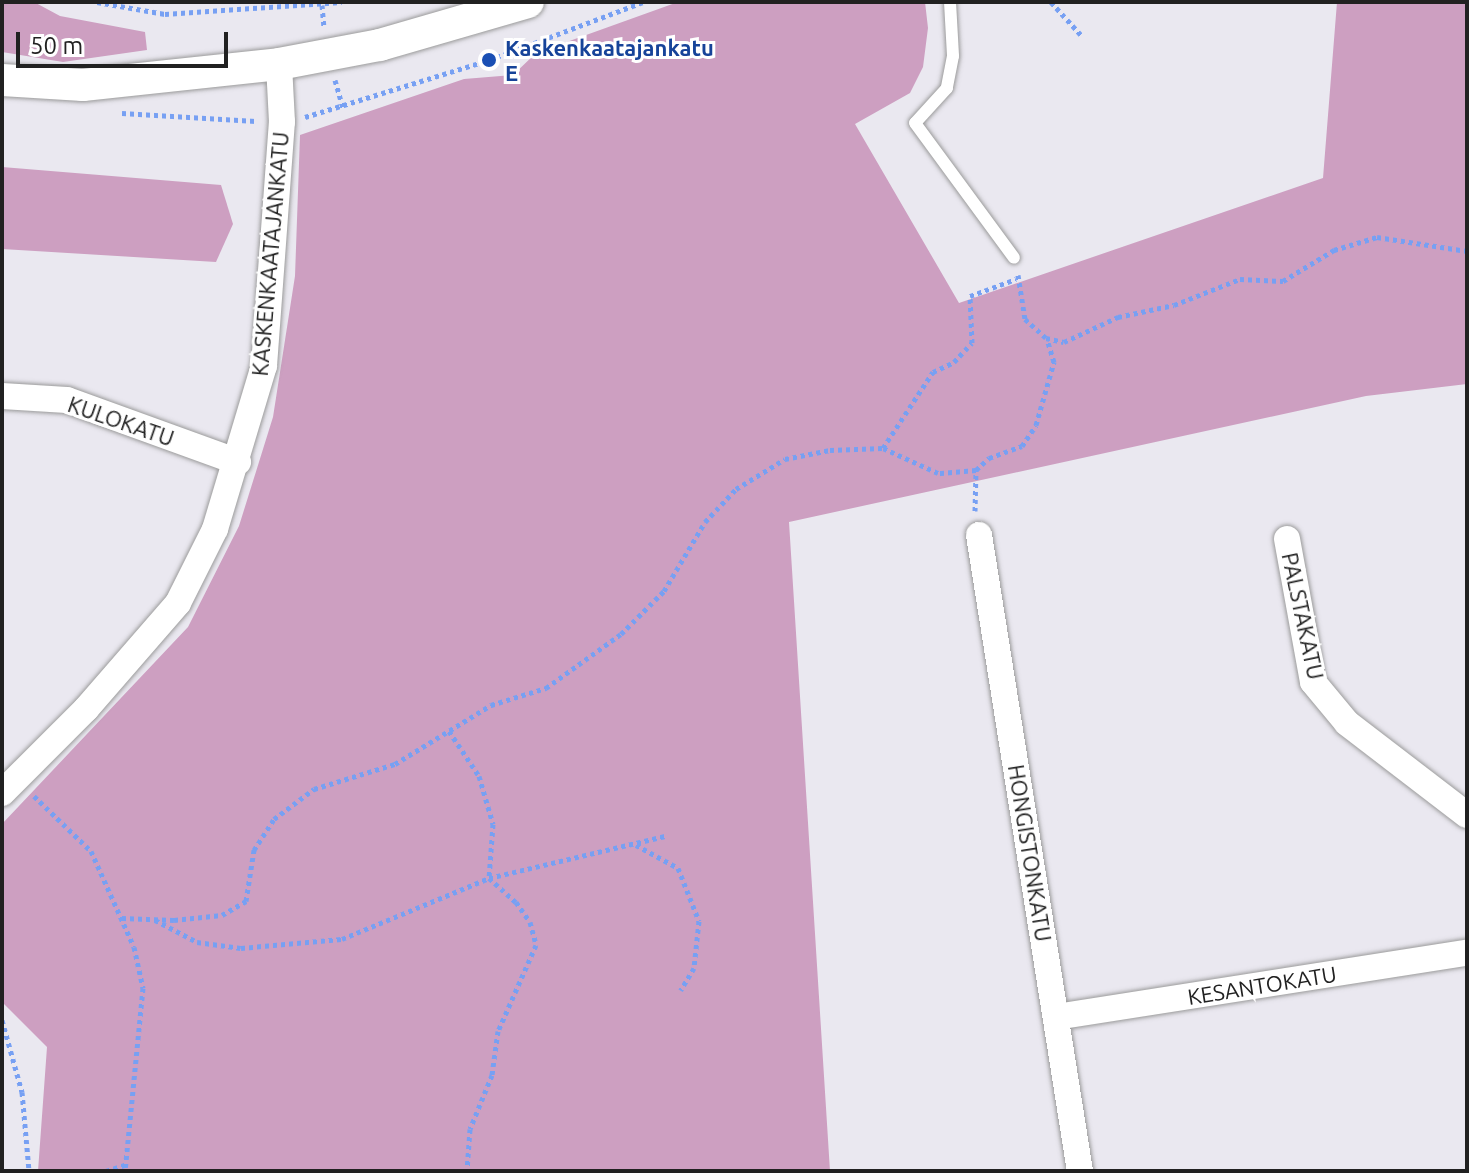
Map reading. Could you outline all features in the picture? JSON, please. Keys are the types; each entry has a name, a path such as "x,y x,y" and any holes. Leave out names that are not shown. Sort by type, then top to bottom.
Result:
{"street":[{"path":"2,80 83,85 279,64 380,45 528,2"},
{"name":"KASKENKAATAJANKATU","path":"5,786 86,709 178,603 215,529 238,462 264,366 282,122 279,64"},
{"name":"KULOKATU","path":"2,396 67,400 238,462"},
{"name":"HONGISTONKATU","path":"979,535 1080,1171"},
{"name":"PALSTAKATU","path":"1287,539 1313,682 1347,723 1467,815"},
{"name":"KESANTOKATU","path":"1056,1017 1467,953"}],"lane":[{"path":"950,2 953,56 947,88 915,123 1014,258"}],"path":[{"path":"97,2 165,14 342,2"},
{"path":"1051,2 1081,35"},
{"path":"1046,338 1076,338 1118,317 1174,305 1240,279 1283,281 1334,250 1377,237 1467,251"},
{"path":"122,918 222,915 246,901 254,850 274,819 314,789 395,764 491,705 546,688 621,634 664,591 705,522 736,489 785,459 830,450 883,448 938,473 976,470 989,458 1022,446 1036,425 1054,362 1046,338 1025,319 1014,258"},
{"path":"883,448 933,372 954,362 972,343 970,296 1019,277"},
{"path":"976,470 979,535"},
{"path":"449,731 479,776 493,824 489,878"},
{"path":"5,786 44,801 91,851 122,918 143,988 125,1168 106,1171"},
{"path":"153,919 197,942 241,948 342,939 489,878 551,860 636,845 665,836"},
{"path":"636,845 678,868 699,921 694,968 681,990"},
{"path":"467,1171 470,1129 492,1075 498,1031 536,945 530,922 516,902 489,878"},
{"path":"2,1020 22,1092 29,1171"}],"shaded area":[{"path":"2,2 34,2 60,16 145,32 147,50 63,62 2,52"},
{"path":"678,2 925,2 928,28 923,67 910,93 855,124 959,303 1323,178 1337,2 1467,2 1467,384 1366,396 789,522 830,1171 38,1171 47,1047 2,1002 2,824 188,627 239,526 273,417 295,276 300,135 464,79 513,75 536,53"},
{"path":"2,167 221,185 233,224 216,262 2,249"}],"place":[{"name":"Kaskenkaatajankatu E","path":"489,60"}]}
